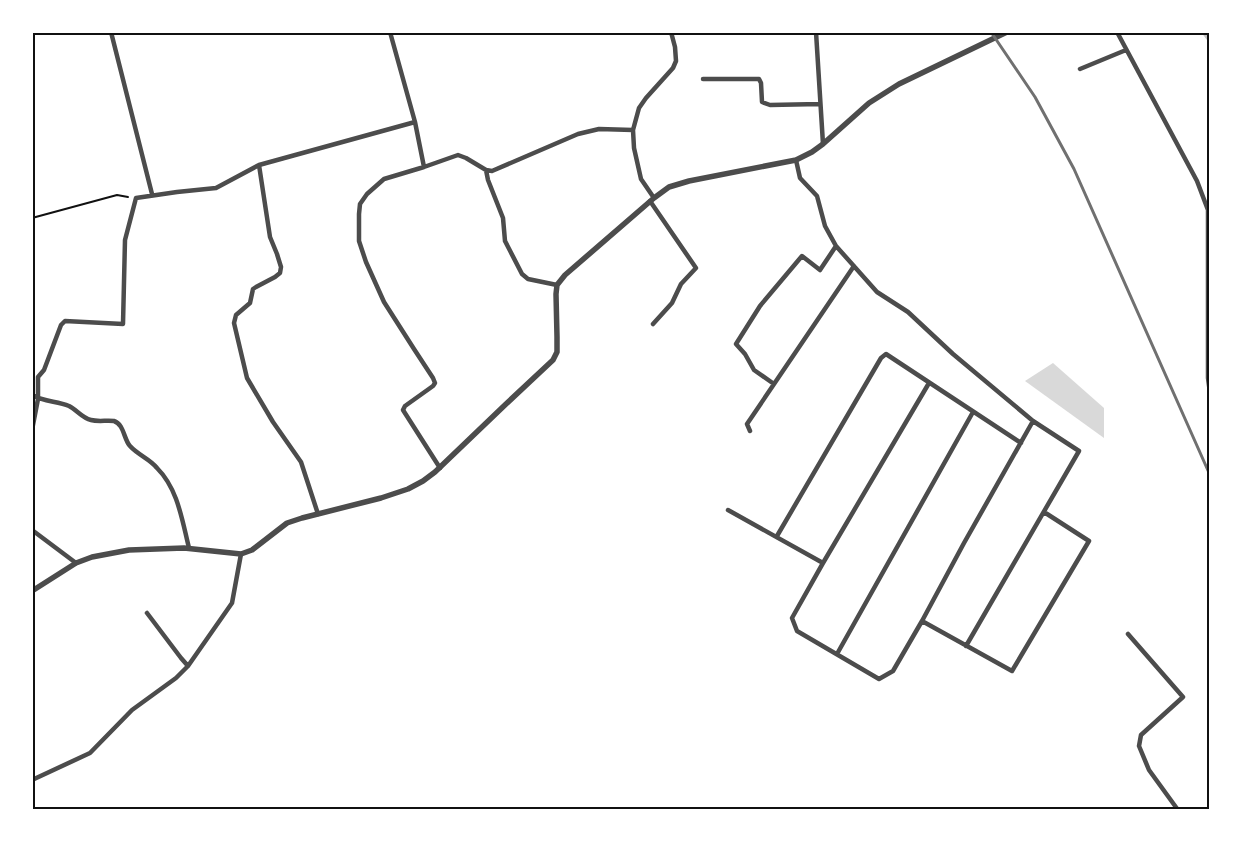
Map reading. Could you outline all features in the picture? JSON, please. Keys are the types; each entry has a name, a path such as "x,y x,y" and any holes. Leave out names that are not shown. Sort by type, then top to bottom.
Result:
{"street":[{"path":"111,32 152,194"},
{"path":"390,32 415,122 424,167"},
{"path":"653,324 672,303 681,284 696,268 652,200 641,179 634,148 633,130 639,108 676,61 671,32"},
{"path":"816,32 823,144"},
{"path":"32,591 76,563 92,557 129,550 189,548 241,554 252,550 287,523 381,498 423,481 440,468 553,360 557,352 557,285 565,275 652,200 669,187 689,181 796,160 823,144 869,103 899,84 1007,32"},
{"path":"1117,32 1197,181 1209,209 1208,378 1210,393"},
{"path":"1080,69 1126,50"},
{"path":"703,79 758,79 761,83 762,102 770,104 820,104"},
{"path":"32,430 38,398 38,377 44,370 61,325 65,321 123,324 125,240 136,198 152,194 216,188 259,165 415,122"},
{"path":"440,468 403,410 405,406 435,383 384,302 366,262 359,241 358,214 360,204 367,194 384,179 458,155 486,170 492,171 578,134 599,129 633,130"},
{"path":"796,160 800,178 817,196 825,226 836,246 877,292 908,312 953,354 1033,422 1079,451 966,646"},
{"path":"259,165 270,238 281,267 280,272 275,277 253,289 250,303 236,315 234,323 247,378 273,422 301,462 318,514"},
{"path":"486,170 503,218 505,241 522,274 528,279 557,285"},
{"path":"774,384 754,370 745,354 736,344 760,306 802,256 820,270 836,246"},
{"path":"750,431 747,424 854,266"},
{"path":"777,536 881,358 886,354 1021,443"},
{"path":"929,383 792,618 797,631 879,679 893,671 1033,422"},
{"path":"32,395 68,406 75,409 85,418 93,421 114,421 117,423 129,446 156,466 172,488 189,548"},
{"path":"837,654 973,412"},
{"path":"728,510 823,562"},
{"path":"922,621 1012,671 1089,541 1044,512"},
{"path":"32,530 76,563"},
{"path":"32,780 90,753 132,710 176,678 188,666 232,603 241,554"},
{"path":"147,613 188,666"},
{"path":"1128,634 1183,697 1141,735 1139,746 1149,770 1178,810"}],"path":[{"path":"32,218 117,195 136,198"}],"shaded area":[{"path":"1053,363 1104,408 1104,438 1025,381"}],"building":[{"path":"1201,32 1210,32 1210,44"}],"railway":[{"path":"991,32 1035,97 1074,169 1210,475"}]}
